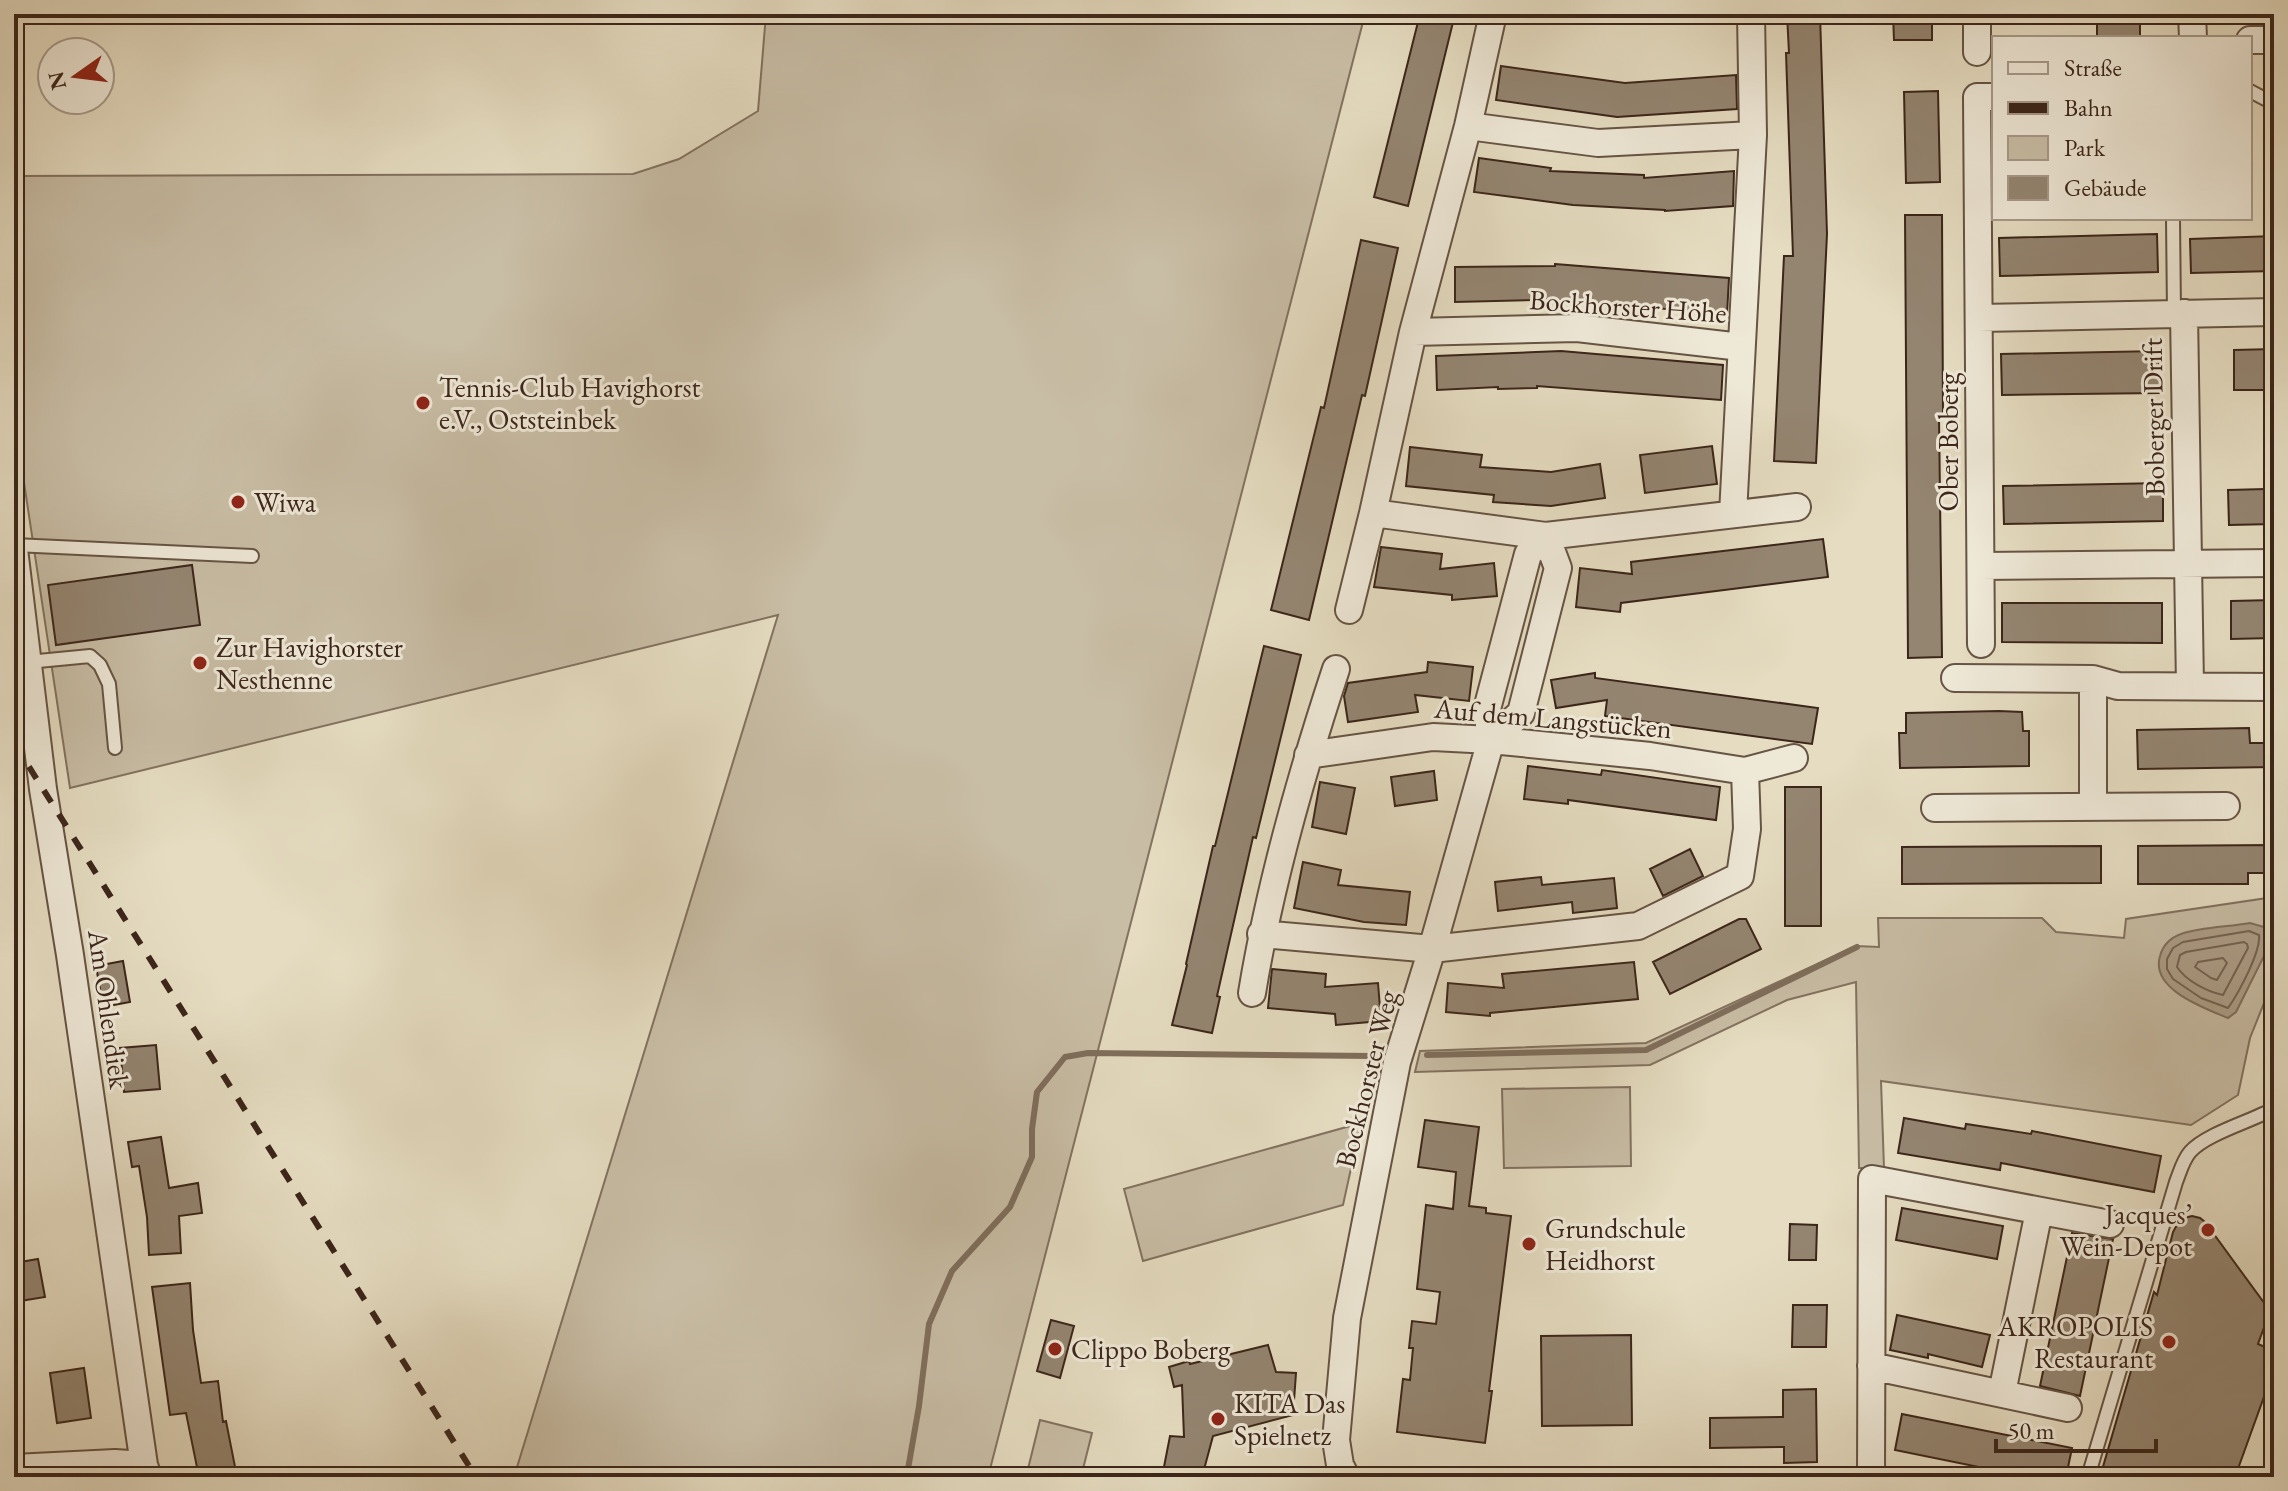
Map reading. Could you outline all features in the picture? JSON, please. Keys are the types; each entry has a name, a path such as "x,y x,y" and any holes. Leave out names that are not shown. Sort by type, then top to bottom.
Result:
{"street":[{"path":"1349,610 1413,332 1468,126 1493,14"},
{"name":"Bockhorster Höhe","path":"1733,514 1753,135 1751,14"},
{"path":"1977,14 1977,52"},
{"path":"2192,14 2193,36"},
{"path":"2252,40 2274,40"},
{"name":"Ober Boberg","path":"1981,644 1977,97 1992,97"},
{"path":"1468,126 1598,143 1753,135"},
{"name":"Boberger Drift","path":"2190,686 2179,313 2274,312"},
{"path":"1979,318 2179,313"},
{"name":"Bockhorster Höhe","path":"1413,332 1577,328 1741,347"},
{"path":"1373,513 1546,536 1797,507"},
{"path":"1491,740 1521,713 1558,568 1546,536"},
{"name":"Am Ohlendiek","path":"14,547 43,789 146,1471"},
{"path":"1981,566 2274,563"},
{"path":"1252,993 1261,934 1308,755 1336,669"},
{"path":"1955,678 2093,679 2118,686 2274,687"},
{"path":"2093,679 2093,807"},
{"name":"Auf dem Langstücken","path":"1308,755 1433,737 1650,756 1745,771 1794,758"},
{"name":"Bockhorster Weg","path":"1325,1477 1336,1440 1347,1318 1397,1062 1491,740"},
{"path":"1261,934 1432,949 1638,926 1740,876 1747,829 1745,771"},
{"path":"1935,808 2226,806"},
{"path":"1871,1477 1872,1179 2110,1224"},
{"path":"2002,1393 2039,1211"},
{"path":"1871,1366 2068,1408"},
{"name":"Bockhorster Weg","path":"1336,1440 1340,1465 1346,1477"},
{"path":"14,1468 115,1463 146,1471"}],"lane":[{"path":"2252,92 2274,100"},
{"path":"2173,220 2179,313"},
{"path":"14,547 252,556"},
{"path":"28,662 90,656 100,665 109,684 115,748"},
{"path":"2088,1477 2185,1158 2192,1149 2210,1138 2274,1111"}],"green space":[{"path":"766,14 1365,14 988,1477 514,1477 778,615 70,788 14,416 14,176 633,174 679,159 758,111"},
{"path":"2274,897 2274,978 2250,1038 2238,1095 2191,1125 1881,1081 1884,1168 1859,1168 1856,982 1787,1000 1650,1065 1415,1072 1420,1051 1646,1043 1856,946 1879,947 1878,918 2042,918 2056,932 2124,938 2126,919"},
{"path":"1630,1087 1631,1166 1504,1168 1502,1089"},
{"path":"1361,1123 1343,1205 1143,1261 1124,1189"},
{"path":"1040,1420 1092,1433 1081,1477 1026,1477"}],"water":[{"path":"2250,923 2264,927 2268,939 2265,954 2236,1012 2228,1018 2181,996 2163,978 2159,968 2160,956 2165,945 2174,938 2198,930"}],"building":[{"path":"1420,14 1455,14 1408,206 1374,197"},
{"path":"1787,14 1820,14 1827,234 1816,463 1774,461 1784,256 1793,256"},
{"path":"1893,14 1932,14 1932,40 1894,40"},
{"path":"2097,14 2140,14 2140,36 2097,36"},
{"path":"1501,66 1625,83 1736,75 1737,109 1617,117 1496,100"},
{"path":"1938,91 1940,182 1906,183 1904,92"},
{"path":"1479,158 1551,168 1550,171 1644,175 1644,178 1734,171 1733,206 1665,211 1573,205 1474,192"},
{"path":"1905,215 1942,215 1943,417 1939,417 1942,657 1908,658"},
{"path":"2157,234 2158,272 2000,276 1999,238"},
{"path":"2274,236 2274,271 2191,273 2190,239"},
{"path":"1361,240 1398,248 1309,620 1271,610 1321,407 1324,408"},
{"path":"1555,264 1729,278 1727,314 1533,298 1455,302 1455,267"},
{"path":"2274,349 2274,390 2234,390 2234,350"},
{"path":"1561,351 1723,365 1721,400 1537,386 1437,390 1436,356"},
{"path":"2159,351 2160,393 2002,395 2001,354"},
{"path":"1712,446 1717,484 1645,493 1640,455"},
{"path":"1410,447 1482,455 1480,467 1551,472 1600,464 1605,498 1551,506 1493,502 1494,495 1406,486"},
{"path":"2163,483 2163,521 2004,524 2003,486"},
{"path":"2274,489 2274,524 2229,525 2228,490"},
{"path":"1823,539 1828,577 1621,603 1620,612 1576,607 1580,568 1632,574 1631,562"},
{"path":"1381,547 1442,554 1440,569 1494,563 1497,596 1452,600 1452,595 1374,587"},
{"path":"192,565 200,625 56,645 48,585"},
{"path":"2274,600 2274,638 2231,639 2231,601"},
{"path":"2002,603 2162,603 2162,643 2002,642"},
{"path":"1264,646 1301,655 1256,838 1253,837 1217,996 1220,997 1212,1033 1172,1025"},
{"path":"1428,662 1473,667 1469,701 1415,695 1418,712 1348,722 1344,696 1348,683 1427,672"},
{"path":"1595,673 1595,678 1818,708 1812,744 1605,716 1607,700 1556,708 1551,680"},
{"path":"2022,712 2023,731 2029,731 2029,766 1900,768 1899,733 1906,733 1906,713"},
{"path":"2249,728 2250,743 2274,743 2274,767 2138,769 2137,730"},
{"path":"1528,766 1601,775 1602,770 1720,787 1716,820 1568,800 1568,804 1524,799"},
{"path":"1434,771 1437,800 1395,806 1391,777"},
{"path":"1320,782 1355,788 1346,834 1312,827"},
{"path":"1785,787 1821,787 1821,926 1785,926"},
{"path":"2274,845 2274,873 2248,873 2248,884 2138,884 2138,846"},
{"path":"2101,846 2101,883 1902,884 1902,847"},
{"path":"1690,849 1703,876 1663,896 1650,869"},
{"path":"1303,862 1341,870 1338,885 1410,892 1406,925 1364,922 1294,908"},
{"path":"1541,877 1542,885 1614,878 1617,908 1573,913 1572,902 1498,911 1495,882"},
{"path":"1739,919 1746,919 1761,949 1670,994 1653,962"},
{"path":"123,961 130,1002 103,1007 96,966"},
{"path":"1634,962 1638,999 1490,1013 1490,1016 1446,1012 1448,983 1504,988 1502,974"},
{"path":"1272,969 1326,974 1325,987 1378,983 1381,1021 1336,1025 1335,1014 1268,1008"},
{"path":"156,1045 160,1089 124,1092 120,1048"},
{"path":"1904,1118 1965,1129 1966,1124 2031,1134 2032,1131 2161,1156 2154,1192 2001,1163 2000,1170 1898,1153"},
{"path":"1425,1120 1479,1127 1469,1206 1486,1208 1486,1213 1511,1216 1485,1443 1397,1432 1403,1379 1410,1380 1412,1321 1436,1324 1440,1292 1417,1289 1426,1205 1453,1209 1456,1172 1418,1167"},
{"path":"161,1137 169,1188 198,1183 202,1213 179,1216 181,1253 149,1255 139,1166 132,1167 128,1142"},
{"path":"1902,1208 2003,1226 1997,1259 1896,1240"},
{"path":"2192,1216 2205,1222 2270,1311 2258,1344 2274,1351 2274,1369 2235,1477 2100,1477 2154,1292 2157,1295 2173,1232 2178,1223"},
{"path":"1790,1224 1817,1225 1816,1260 1789,1260"},
{"path":"2072,1233 2113,1239 2080,1396 2040,1386"},
{"path":"38,1259 45,1297 14,1302 14,1263"},
{"path":"190,1283 201,1383 218,1381 223,1422 226,1421 237,1477 199,1477 186,1413 170,1415 152,1287"},
{"path":"1793,1305 1827,1305 1826,1347 1792,1347"},
{"path":"1897,1315 1990,1335 1982,1367 1928,1354 1928,1358 1890,1350"},
{"name":"Clippo Boberg","path":"1051,1320 1074,1326 1060,1378 1037,1371"},
{"path":"1631,1335 1632,1425 1542,1426 1541,1336"},
{"path":"1268,1345 1276,1372 1296,1373 1293,1415 1213,1436 1202,1477 1162,1477 1170,1436 1184,1437 1182,1385 1174,1387 1169,1367"},
{"path":"84,1368 91,1418 57,1423 50,1373"},
{"path":"1816,1389 1817,1462 1784,1463 1784,1447 1710,1448 1710,1418 1783,1417 1783,1390"},
{"path":"1902,1414 2072,1448 2066,1477 2028,1477 1895,1450"}],"waterway":[{"path":"1427,1055 1646,1050 1857,947"},
{"path":"905,1477 919,1406 929,1324 952,1271 1010,1207 1032,1157 1037,1092 1065,1057 1088,1053 1374,1056"}],"railway":[{"path":"14,743 476,1477"}],"place":[{"name":"Tennis-Club Havighorst e.V., Oststeinbek","path":"423,403"},
{"name":"Wiwa","path":"238,502"},
{"name":"Zur Havighorster Nesthenne","path":"200,663"},
{"name":"Jacques’ Wein-Depot","path":"2208,1230"},
{"name":"Grundschule Heidhorst","path":"1529,1244"},
{"name":"AKROPOLIS Restaurant","path":"2169,1342"},
{"name":"Clippo Boberg","path":"1055,1349"},
{"name":"KITA Das Spielnetz","path":"1218,1419"}]}
